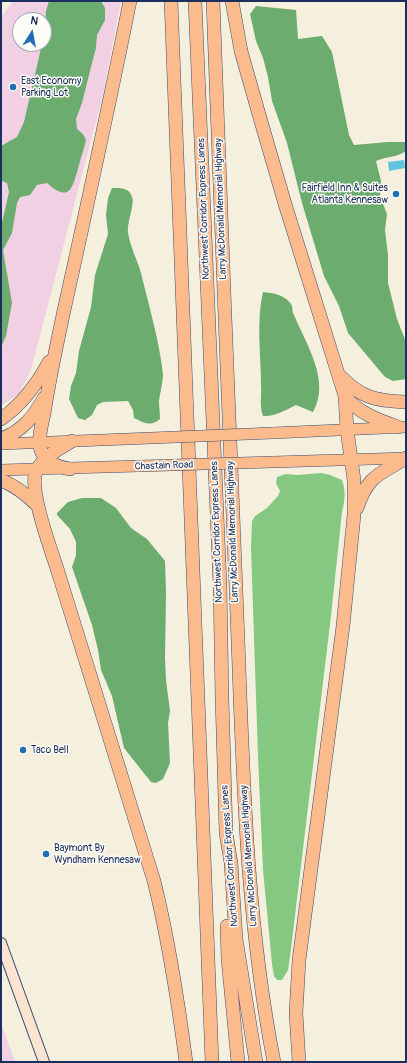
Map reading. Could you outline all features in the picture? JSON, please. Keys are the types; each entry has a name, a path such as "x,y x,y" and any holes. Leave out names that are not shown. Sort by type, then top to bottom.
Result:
{"highway":[{"path":"70,469 56,465 47,458 40,447 40,442 55,351 87,208 130,1"},
{"path":"171,1 212,1062"},
{"name":"Northwest Corridor Express Lanes","path":"195,1 220,576 226,833 231,863 236,939 256,1062"},
{"name":"Larry McDonald Memorial Highway","path":"213,1 229,424 249,880 264,1006 274,1062"},
{"path":"232,1 241,51 256,104 285,204 345,396 347,430 354,480 354,515 342,626 299,960 296,1013 299,1062"},
{"path":"1,419 17,407 24,399 40,378 55,351"},
{"path":"339,374 354,389 370,397 382,401 406,402"},
{"path":"1,439 12,435 22,428 31,418 47,393"},
{"path":"345,396 361,411 402,427"},
{"path":"72,441 47,458 37,469 35,485 38,506 154,881 165,925 186,1062"},
{"path":"354,515 360,497 372,479 380,472 406,458"},
{"path":"1,480 15,486 38,506"},
{"path":"226,833 225,876 228,959 238,1062"}],"main road":[{"path":"1,444 402,427"},
{"name":"Chastain Road","path":"1,470 406,458"},
{"path":"1,942 44,1062"}],"shaded area":[{"path":"13,1 121,1 103,95 31,370 19,394 1,406 1,17"},
{"path":"1,1023 15,1062 1,1062"}],"green space":[{"path":"49,1 101,1 105,8 105,20 97,35 96,48 82,103 76,119 77,129 83,134 86,140 73,185 70,190 61,192 47,183 37,185 30,195 20,197 17,203 12,233 3,250 12,303 6,336 1,347 1,227 9,192 7,183 2,181 1,178 1,146 17,137 24,122 40,52 52,52 52,12 46,11"},
{"path":"256,6 296,10 298,39 322,36 332,52 349,135 354,145 405,142 406,151 399,155 376,161 381,181 380,196 387,214 385,230 388,255 388,283 397,319 406,342 406,379 393,381 385,377 348,333 339,306 324,276 302,203 287,143 272,101 263,58 256,41 250,14"},
{"path":"112,188 121,188 129,191 133,200 128,232 141,273 154,323 161,361 163,381 159,401 160,419 150,424 134,418 133,410 128,401 103,402 97,405 92,415 85,420 78,418 69,399 71,386 76,373 79,351 91,307 95,275 108,234 106,215 108,198"},
{"path":"263,292 286,298 292,305 293,314 310,350 318,375 318,400 313,412 296,405 276,414 263,416 261,404 259,327"},
{"path":"321,473 342,480 345,492 290,957 288,970 282,980 277,980 274,976 272,964 263,870 251,548 252,521 255,516 267,508 278,496 280,491 276,483 277,477 286,474 298,475"},
{"path":"82,498 101,498 116,508 131,528 147,539 165,561 165,658 170,711 168,723 170,763 163,779 156,783 151,782 124,748 112,696 101,670 92,625 72,567 76,555 76,542 70,529 57,515 57,513 68,502"}],"water":[{"path":"404,160 405,168 389,171 388,162"}],"place":[{"name":"East Economy Parking Lot","path":"13,87"},
{"name":"Fairfield Inn & Suites Atlanta Kennesaw","path":"396,194"},
{"name":"Taco Bell","path":"23,750"},
{"name":"Baymont By Wyndham Kennesaw","path":"46,854"}]}
